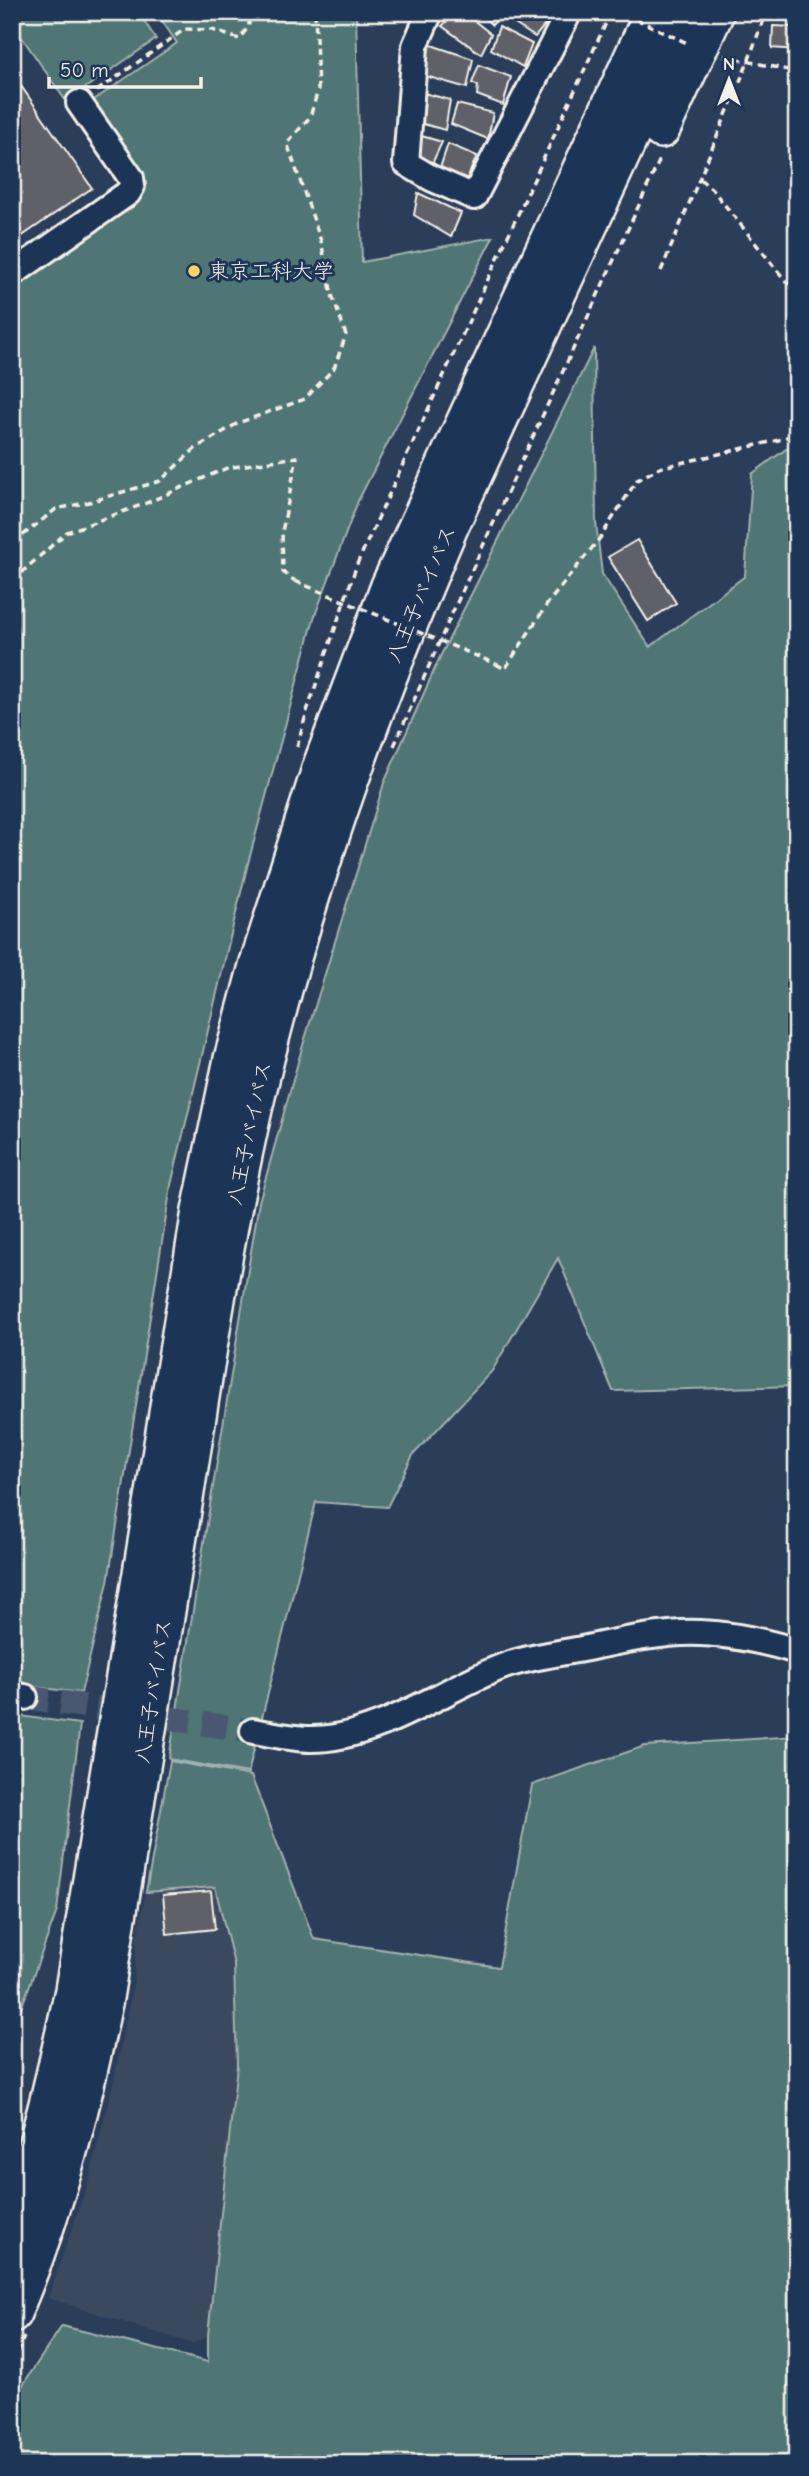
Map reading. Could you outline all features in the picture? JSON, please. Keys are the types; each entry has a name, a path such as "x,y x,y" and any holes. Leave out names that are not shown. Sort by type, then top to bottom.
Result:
{"highway":[{"path":"309,901 366,778 398,697 471,536 715,12"},
{"name":"八王子バイパス","path":"12,2227 30,2176 54,2088 74,1990 180,1332 218,1126 258,967 323,763 362,657 639,15"},
{"name":"八王子バイパス","path":"20,2320 84,2096 104,1998 230,1217 263,1065 309,901 371,717 425,583 687,28"}],"street":[{"path":"430,12 415,46 406,163 431,178 474,197 569,12"},
{"path":"12,274 128,193 132,186 131,178 79,103"},
{"path":"253,1731 311,1739 349,1735 505,1665 653,1636 716,1634 747,1638 797,1651"}],"path":[{"path":"79,103 185,29 212,30 239,39 249,26 249,12"},
{"path":"12,541 56,509 160,481 196,448 238,423 305,400 334,369 346,335 332,295 321,241 287,143 310,117 318,90 315,12"},
{"path":"662,271 766,12"},
{"path":"639,15 687,28"},
{"path":"737,58 797,72"},
{"path":"393,750 449,620 666,148"},
{"path":"701,179 797,295"},
{"path":"12,581 67,532 144,505 227,468 297,457 282,532 283,572 295,581 505,669 548,603 600,538 637,480 659,468 783,439 797,432"},
{"path":"12,2364 20,2320"}],"shaded area":[{"path":"215,1887 234,1964 237,2065 208,2335 193,2344 48,2298 88,2183 113,2084 134,1979 137,1937 146,1892"}],"green space":[{"path":"12,12 138,12 156,39 66,101 12,23"},
{"path":"156,12 356,12 362,262 493,237 358,501 314,618 247,867 171,1185 108,1582 81,1693 12,1684 12,284 121,205 125,178 88,104 177,43"},
{"path":"594,348 596,523 602,574 650,647 745,576 752,474 797,441 797,1386 613,1391 558,1258 492,1371 413,1455 387,1507 316,1502 248,1773 169,1759 259,1202 300,1055 384,783 440,657"},
{"path":"12,1715 80,1724 57,1911 12,2033"},
{"path":"797,1736 797,2464 12,2464 12,2401 62,2326 208,2362 208,2335 237,2065 234,1964 215,1887 146,1892 170,1761 251,1776 314,1939 499,1967 532,1785 645,1746"}],"building":[{"path":"456,12 463,12 491,34 481,54 442,26"},
{"path":"478,12 504,12 492,25"},
{"path":"513,12 540,12 549,20 535,37 507,19"},
{"path":"773,26 797,27 797,50 772,48"},
{"path":"499,27 532,44 523,67 491,49"},
{"path":"428,44 473,59 467,88 422,75"},
{"path":"479,65 511,77 503,105 477,95 478,86 472,83"},
{"path":"12,73 92,188 12,243"},
{"path":"420,92 450,100 445,130 416,122"},
{"path":"457,104 493,113 488,139 451,124"},
{"path":"415,134 442,142 431,166 411,154"},
{"path":"448,144 477,156 466,181 439,171"},
{"path":"418,193 461,213 451,237 414,215"},
{"path":"637,540 676,603 648,621 608,557"},
{"path":"211,1891 215,1929 167,1934 163,1895"}],"tunnel":[{"path":"25,1697 253,1731"}],"place":[{"name":"東京工科大学","path":"194,271"}]}
